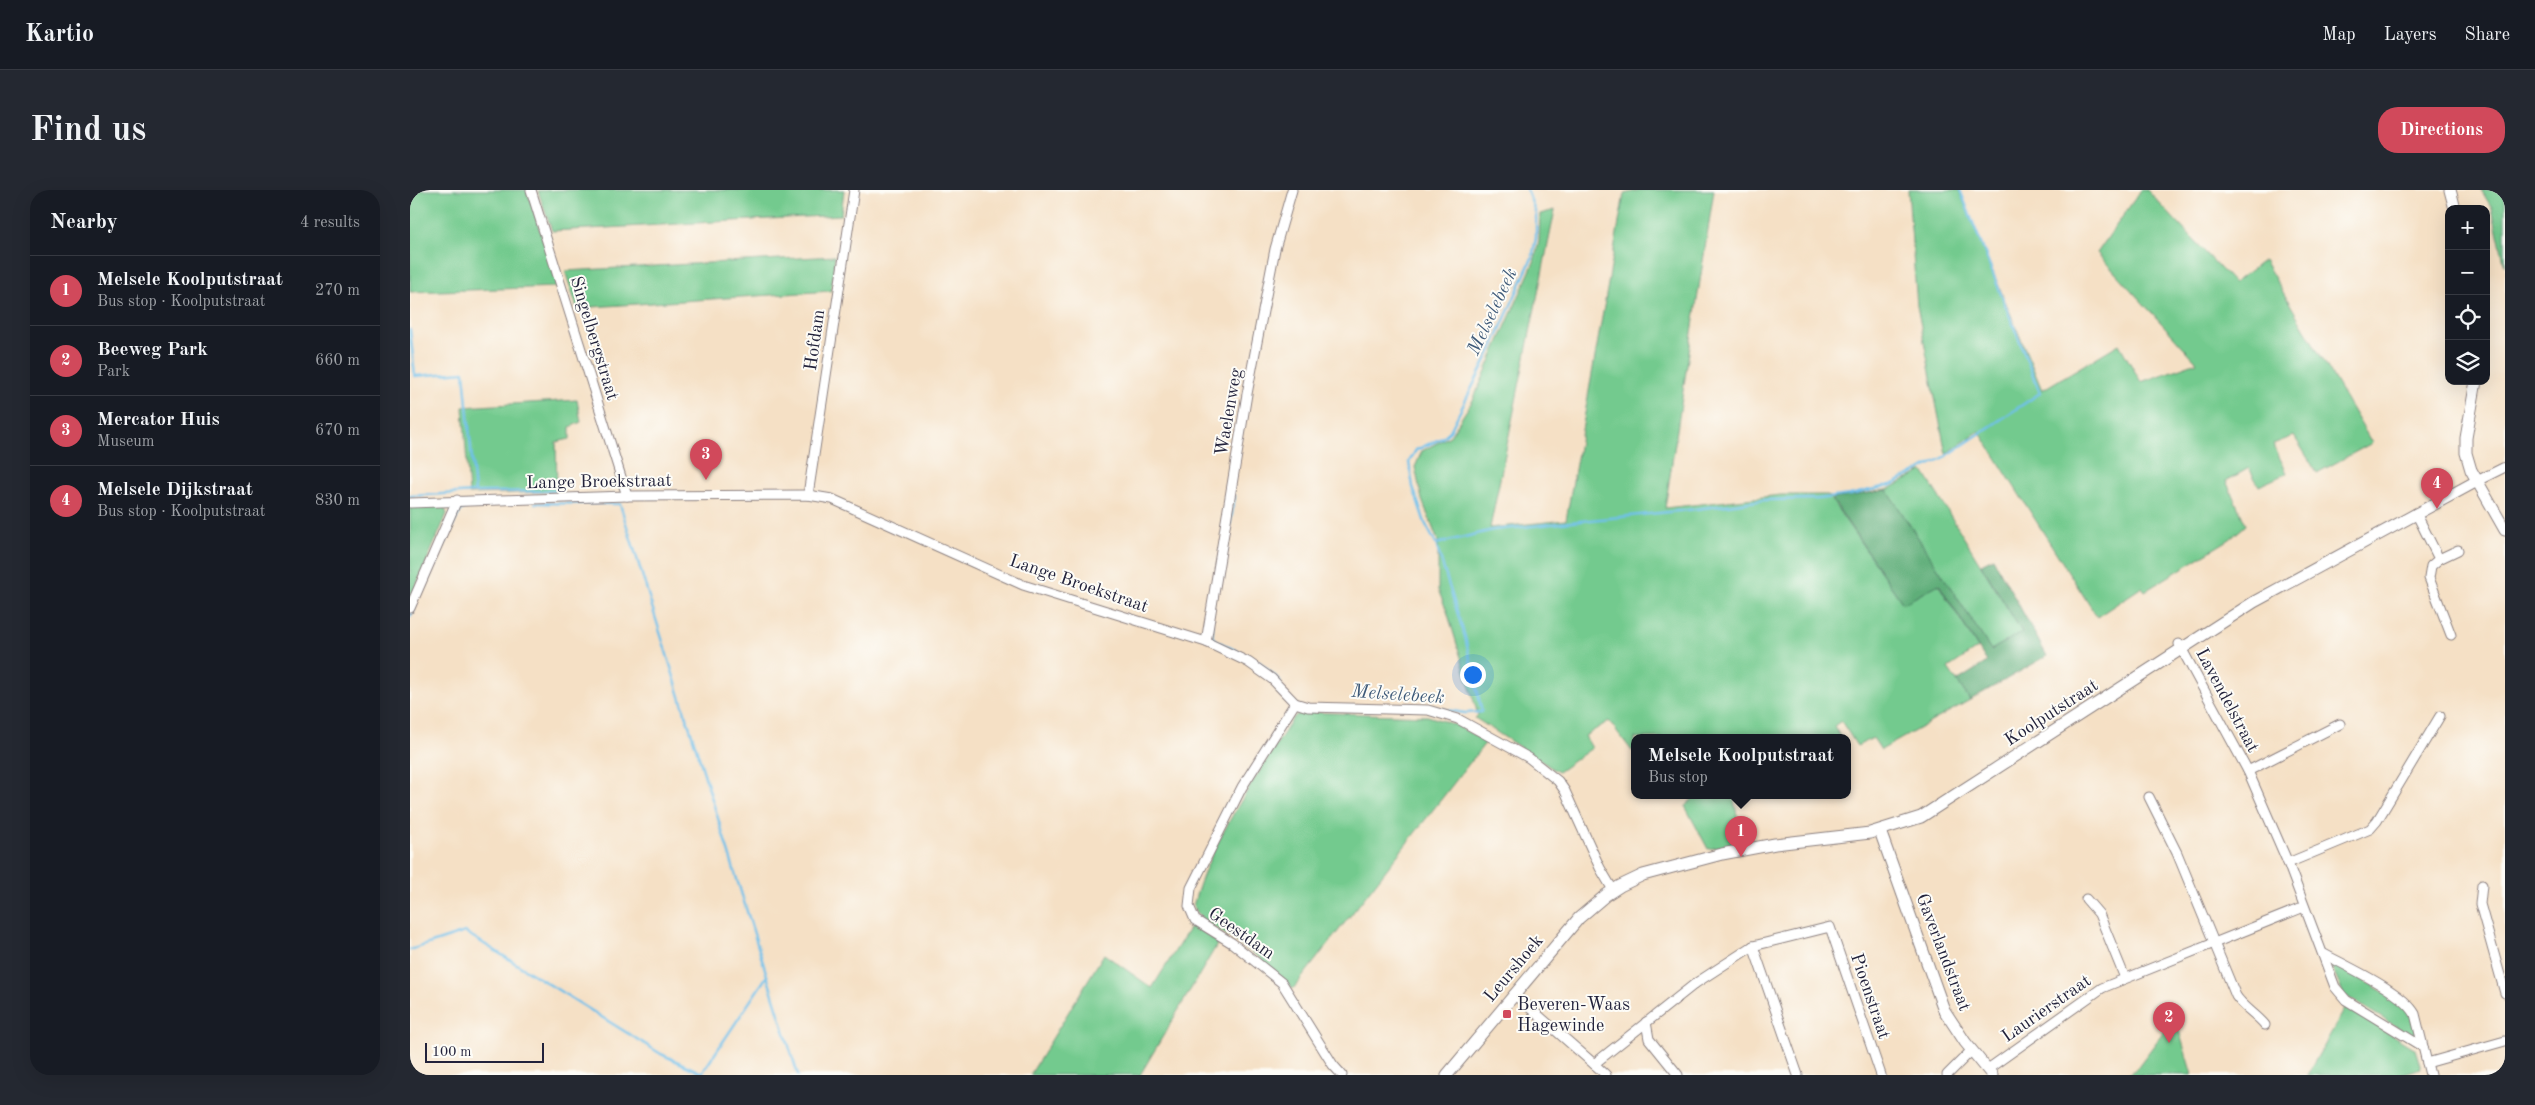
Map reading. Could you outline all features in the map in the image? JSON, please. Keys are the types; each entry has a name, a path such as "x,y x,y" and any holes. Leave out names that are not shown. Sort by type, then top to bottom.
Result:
{"street":[{"name":"Singelbergstraat","path":"531,190 627,496"},
{"name":"Hofdam","path":"808,494 854,190"},
{"name":"Waelenweg","path":"1206,642 1247,394 1275,249 1292,190"},
{"path":"2450,190 2454,205"},
{"path":"2475,385 2466,438 2466,453 2477,481 2505,530"},
{"path":"2477,481 2505,467"},
{"name":"Koolputstraat","path":"1613,890 1643,875 1731,852 1774,844 1880,831 1921,817 2180,646 2254,602 2477,481"},
{"name":"Lange Broekstraat","path":"410,503 627,496 808,494 832,499 1023,585 1206,642 1248,662 1260,670 1272,679 1295,703"},
{"path":"410,608 457,500"},
{"path":"2416,513 2439,558"},
{"path":"2451,635 2429,578 2431,566 2439,558 2458,550"},
{"name":"Lavendelstraat","path":"2180,646 2248,771 2288,863 2335,987 2346,1000 2423,1047"},
{"path":"1295,703 1308,707 1428,710 1458,719 1530,758 1558,781 1565,791 1600,868 1613,890"},
{"name":"Geestdam","path":"1295,703 1242,787 1191,888 1189,906 1195,920 1240,949 1282,984 1333,1065 1342,1075"},
{"path":"2288,863 2370,829 2440,716"},
{"name":"Lavendelstraat","path":"2248,771 2340,724"},
{"path":"2149,797 2177,853 2240,1002 2255,1013 2265,1025"},
{"name":"Gaverlandstraat","path":"1880,831 1944,1010 1971,1051 1990,1072"},
{"path":"2482,885 2480,904 2505,993"},
{"name":"Leurshoek","path":"1447,1075 1579,918 1613,890"},
{"path":"2086,899 2099,914 2125,978"},
{"name":"Laurierstraat","path":"1990,1072 2091,994 2125,978 2304,907"},
{"name":"Pioenstraat","path":"1753,946 1830,927 1880,1075"},
{"path":"1594,1064 1696,983 1753,946 1798,1075"},
{"path":"2324,954 2361,974 2410,1006 2415,1014 2430,1075"},
{"path":"1514,994 1606,1075"},
{"path":"1646,1022 1649,1038 1678,1075"},
{"path":"2427,1062 2505,1041"},
{"path":"1947,1075 1971,1051"}],"green space":[{"path":"410,190 527,190 558,287 410,292"},
{"path":"844,190 841,215 552,231 538,191"},
{"path":"1640,190 1714,190 1665,508 1781,495 1828,495 1903,604 1938,584 1978,648 1948,668 1970,700 1881,750 1873,738 1857,746 1841,721 1834,726 1839,734 1631,734 1631,750 1609,721 1585,736 1592,748 1558,772 1475,718 1478,715 1447,611 1438,590 1438,541 1422,500 1415,467 1422,451 1450,436 1473,400 1534,262 1539,241 1540,214 1555,210 1490,528 1566,520 1624,194"},
{"path":"1908,190 1959,190 2042,390 2119,344 2141,382 2197,362 2097,253 2141,190 2147,190 2234,283 2264,260 2372,443 2317,473 2294,436 2273,444 2287,473 2259,486 2249,468 2226,481 2246,525 2230,539 2145,591 2142,587 2097,617 1979,431 1946,454 1917,306"},
{"path":"2481,190 2505,190 2505,266 2492,208"},
{"path":"835,256 831,291 577,308 565,271"},
{"path":"577,400 581,422 570,427 570,439 556,442 557,492 469,494 463,407"},
{"path":"1923,471 2022,632 1991,650 1887,490"},
{"path":"1887,490 1991,650 2022,632 1981,564 1993,558 2047,656 1970,700 1957,681 1987,662 1939,584 1903,604 1832,499"},
{"path":"410,504 444,506 447,514 410,600"},
{"path":"1301,712 1428,716 1456,725 1486,742 1293,989 1259,957 1201,918 1193,906 1211,857 1236,809 1293,718"},
{"path":"1693,799 1734,799 1743,843 1708,849 1685,806"},
{"path":"1192,924 1218,943 1140,1075 1030,1075 1104,954 1152,988"},
{"path":"2330,964 2338,964 2409,1008 2417,1035 2415,1038 2344,995"},
{"path":"2346,1007 2415,1049 2421,1068 2397,1075 2307,1075"},
{"path":"2175,1017 2192,1075 2126,1075 2136,1069"}],"waterway":[{"name":"Melselebeek","path":"1434,708 1465,713 1482,712 1465,637 1436,544 1425,523 1413,487 1409,462 1416,450 1442,438 1450,431 1489,354 1532,258 1536,238 1536,214 1527,190"},
{"path":"1436,544 1493,530 1765,500 1818,499 1850,495 1891,485 1945,457 2040,393 1960,190"},
{"path":"410,330 415,376 464,372 475,492 555,491"},
{"path":"410,496 475,492"},
{"name":"Melselebeek","path":"1224,559 1235,496"},
{"path":"535,503 620,504 798,1075"},
{"path":"422,591 456,519 461,510 469,505"},
{"path":"410,617 414,609"},
{"name":"Melselebeek","path":"1213,624 1212,637 1215,640 1259,662 1280,681"},
{"path":"410,950 465,932 661,1054 702,1073 767,976"}],"place":[{"name":"Mercator Huis","path":"706,480"},
{"name":"Melsele Dijkstraat","path":"2437,509"},
{"name":"Melsele Koolputstraat","path":"1741,857"},
{"name":"Beveren-Waas Hagewinde","path":"1507,1014"},
{"name":"Beeweg Park","path":"2169,1043"}]}
